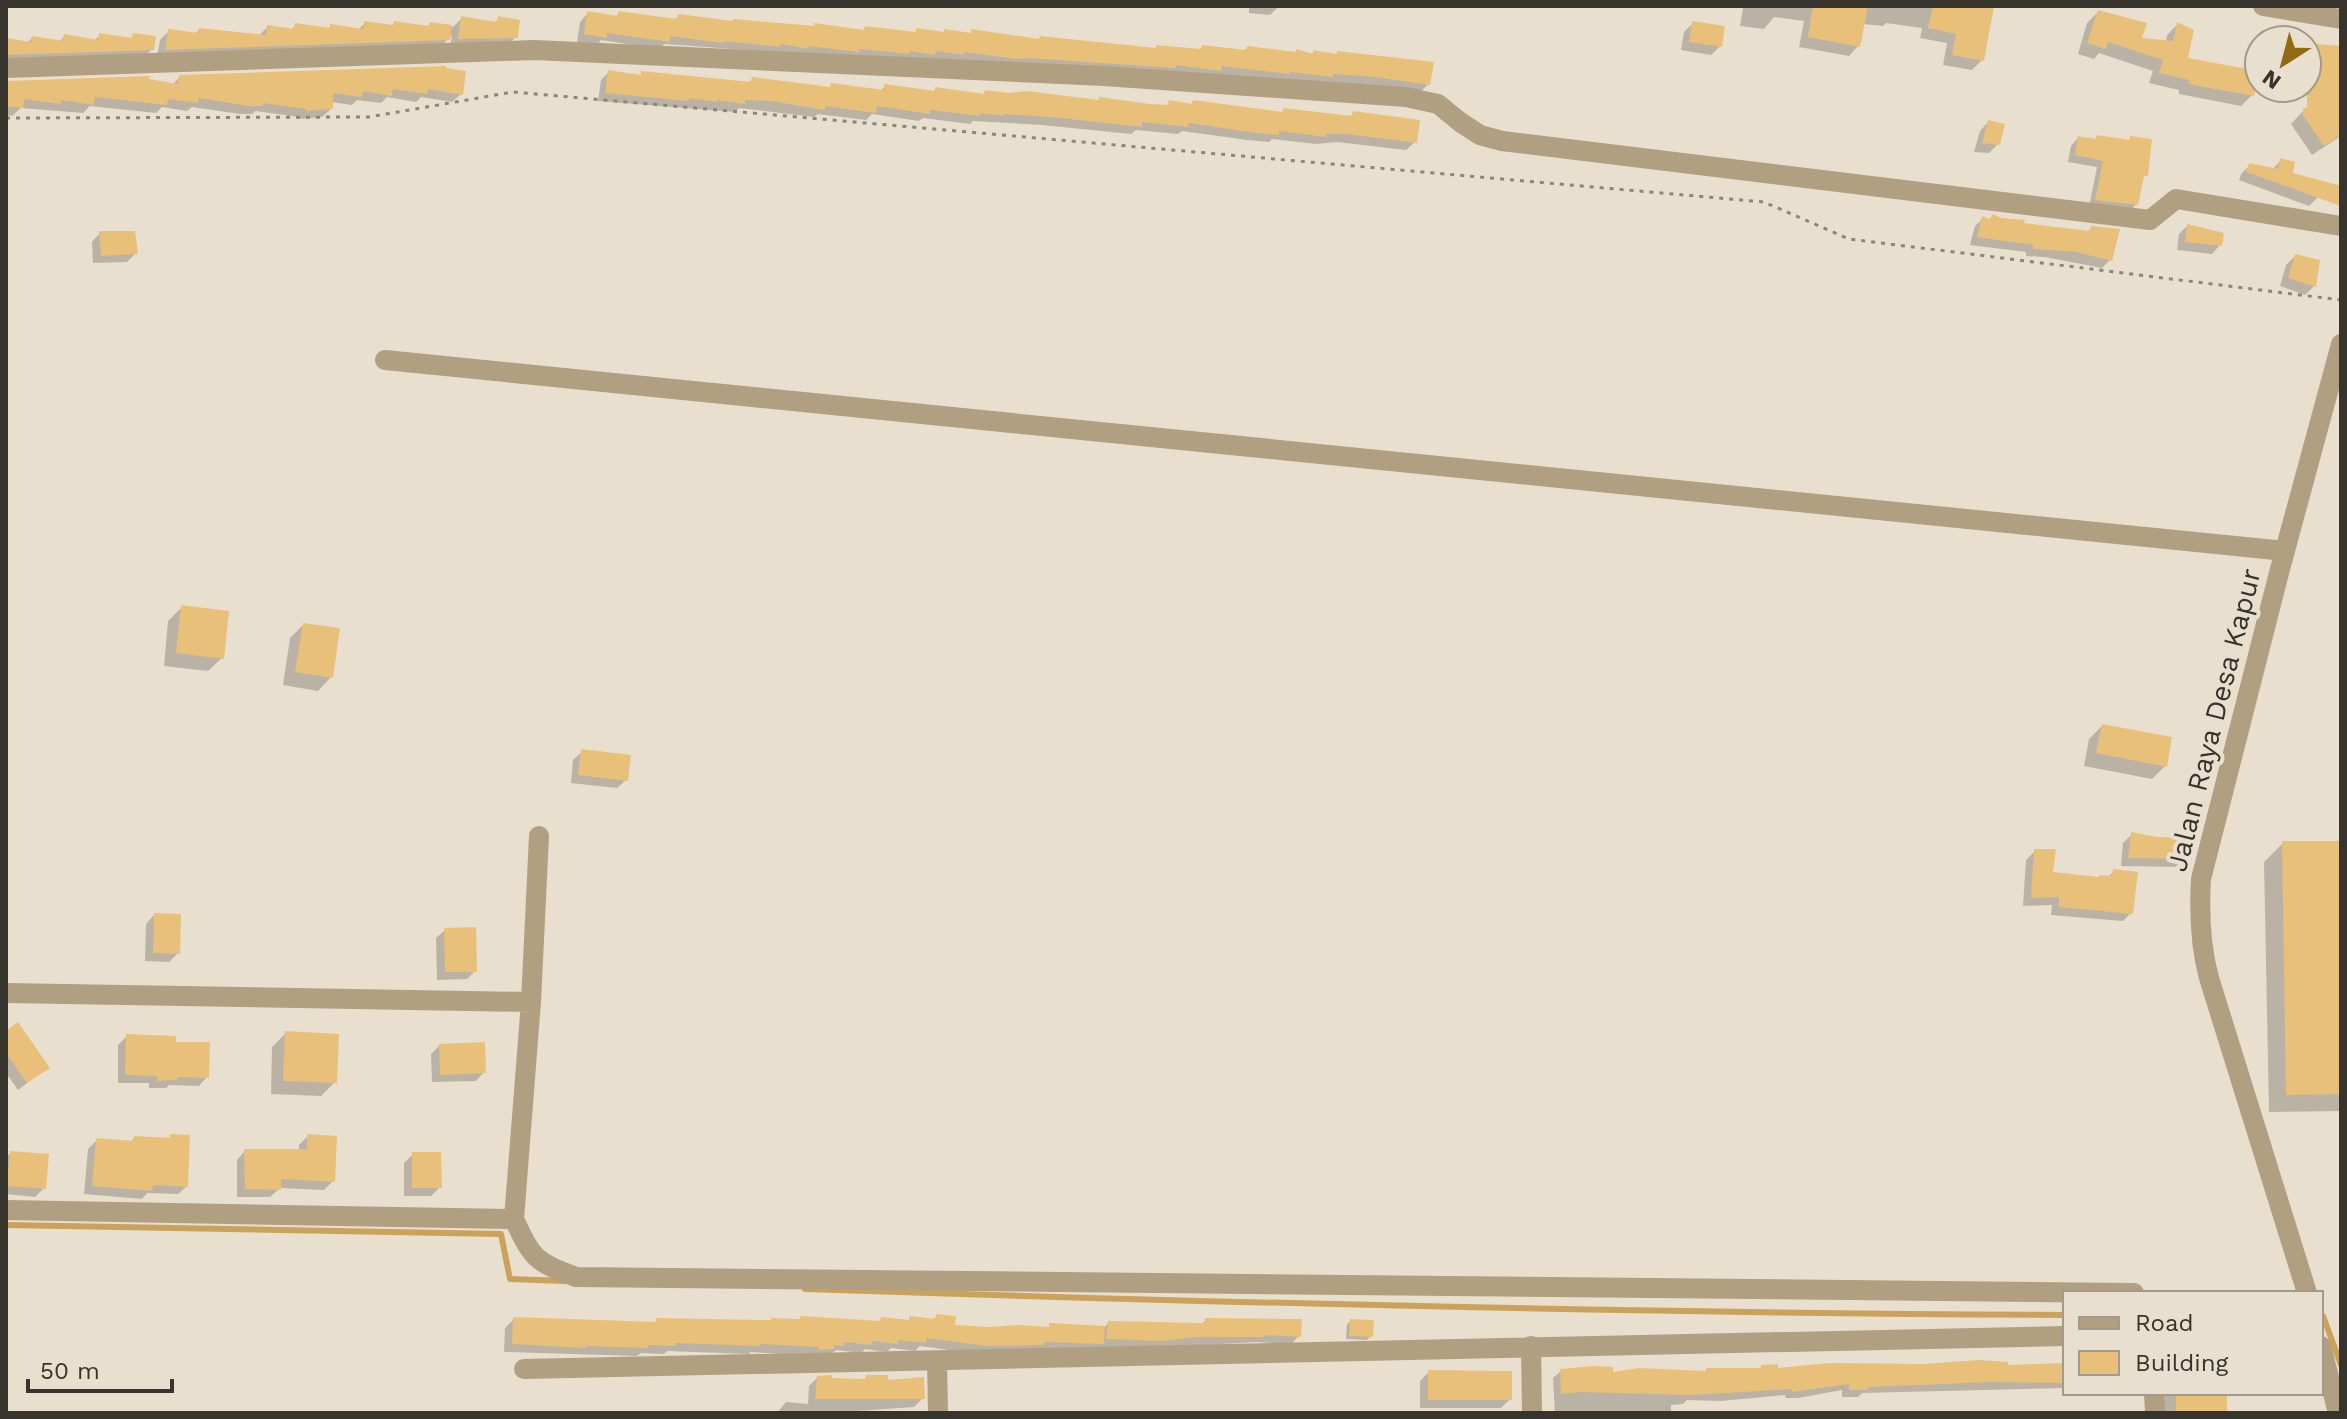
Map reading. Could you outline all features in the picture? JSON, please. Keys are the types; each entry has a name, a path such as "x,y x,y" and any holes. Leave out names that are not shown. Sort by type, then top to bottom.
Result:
{"street":[{"path":"2263,6 2341,19"},
{"path":"6,68 534,50 1104,76 1406,97 1438,104 1480,135 1502,141 2150,220 2176,199 2341,226"},
{"name":"Jalan Raya Desa Kapur","path":"2306,1291 2209,978 2201,949 2199,912 2201,879 2341,344"},
{"path":"385,360 2285,551"},
{"path":"539,836 531,1002 514,1219 528,1249 539,1261 576,1277 2063,1292"},
{"path":"6,993 531,1002"},
{"path":"6,1210 514,1219"},
{"path":"524,1369 2063,1336"},
{"path":"1531,1346 1532,1413"},
{"path":"2323,1354 2338,1413"},
{"path":"937,1361 938,1413"}],"path":[{"path":"6,118 369,117 513,92 1764,202 1849,239 2341,300"}],"building":[{"path":"1813,6 1868,6 1860,47 1808,37"},
{"path":"1933,6 1994,6 1984,61 1952,55 1956,34 1928,28"},
{"path":"2098,10 2147,23 2142,38 2173,41 2177,22 2194,30 2188,58 2243,68 2243,94 2188,84 2189,80 2159,73 2163,60 2108,42 2106,49 2087,43"},
{"path":"587,11 618,16 618,11 677,19 678,14 733,21 814,26 814,23 864,30 865,26 916,32 916,28 971,33 971,29 1039,39 1040,36 1156,48 1156,45 1201,49 1202,45 1246,50 1247,46 1296,52 1296,49 1313,54 1313,50 1337,54 1337,51 1434,62 1430,85 1376,77 1290,74 1222,66 1221,71 1176,65 1176,68 1017,59 964,52 964,55 936,51 935,55 859,49 859,52 781,44 780,47 724,43 670,36 670,42 607,33 607,38 584,34"},
{"path":"461,16 497,22 498,16 520,20 518,38 458,39"},
{"path":"364,21 393,25 394,21 429,26 430,22 452,25 450,40 165,50 168,29 198,33 199,28 266,35 267,25 294,29 295,23 330,28 330,24 363,29"},
{"path":"1692,21 1725,26 1722,47 1689,42"},
{"path":"99,33 132,38 133,33 156,36 154,50 6,55 6,38 31,42 32,36 63,41 64,34 98,40"},
{"path":"2323,44 2341,46 2341,135 2324,146 2303,115 2303,109 2307,104 2323,104"},
{"path":"446,66 466,71 463,95 428,89 427,94 393,89 392,96 363,91 362,97 333,93 333,109 306,111 263,103 263,106 249,106 199,98 198,103 168,99 167,105 95,97 94,105 24,99 23,108 6,106 6,81 150,76 149,79 178,84 179,75"},
{"path":"608,70 751,82 752,77 884,90 884,84 984,94 985,90 1009,93 1027,91 1168,105 1169,100 1192,104 1193,100 1283,112 1283,108 1352,116 1353,111 1420,120 1417,143 1347,134 1326,134 1326,137 1279,131 1279,135 1256,133 1189,123 1188,127 1142,122 1142,127 1004,114 980,113 980,116 930,110 930,114 877,106 876,113 825,106 825,110 771,101 745,100 745,104 605,93"},
{"path":"1988,120 2005,124 2000,145 1982,143"},
{"path":"2097,135 2130,140 2130,136 2152,139 2148,176 2144,176 2138,205 2095,200 2103,161 2075,155 2078,136 2096,139"},
{"path":"2280,158 2295,162 2293,173 2341,186 2341,206 2246,172 2249,163 2278,169"},
{"path":"1993,214 2001,218 2025,220 2024,223 2056,227 2090,231 2091,226 2120,229 2112,261 2076,252 2033,249 2033,245 1977,237 1982,216 1990,219"},
{"path":"2187,224 2224,233 2222,246 2185,242"},
{"path":"99,231 135,231 138,254 101,256"},
{"path":"2295,254 2320,260 2316,287 2288,278"},
{"path":"181,605 229,611 224,659 176,653"},
{"path":"303,623 340,628 333,678 295,672"},
{"path":"2102,724 2172,737 2167,767 2096,753"},
{"path":"581,749 631,755 628,781 578,775"},
{"path":"2131,832 2157,837 2192,838 2192,859 2128,858"},
{"path":"2282,841 2341,841 2341,1094 2286,1095"},
{"path":"2034,849 2056,849 2053,872 2099,877 2112,876 2113,869 2138,872 2133,914 2059,907 2059,897 2031,898"},
{"path":"154,913 181,914 180,954 153,953"},
{"path":"476,927 477,972 445,972 444,928"},
{"path":"18,1022 50,1068 27,1083 6,1053 6,1031"},
{"path":"285,1031 339,1034 337,1083 283,1081"},
{"path":"126,1034 176,1036 176,1042 210,1042 209,1078 177,1077 177,1080 157,1081 157,1076 125,1075"},
{"path":"485,1042 486,1073 440,1075 439,1044"},
{"path":"170,1134 190,1135 188,1187 153,1185 152,1191 92,1186 96,1138 133,1141 134,1136 170,1138"},
{"path":"307,1134 337,1136 335,1182 281,1179 281,1190 245,1189 244,1149 307,1149"},
{"path":"10,1151 49,1154 46,1189 7,1186"},
{"path":"412,1152 441,1152 442,1188 412,1188"},
{"path":"936,1314 956,1316 955,1325 1049,1327 1049,1323 1105,1326 1104,1344 1044,1342 1044,1345 987,1346 927,1338 926,1343 898,1340 898,1344 872,1341 872,1345 844,1342 844,1346 834,1345 834,1349 818,1350 819,1347 760,1344 675,1343 675,1346 648,1345 648,1348 586,1348 512,1344 513,1317 656,1322 656,1318 771,1320 800,1319 800,1316 880,1321 881,1317 909,1320 909,1316 936,1319"},
{"path":"1205,1318 1302,1319 1301,1337 1263,1335 1161,1341 1106,1339 1108,1321 1205,1323"},
{"path":"1350,1319 1374,1320 1373,1337 1349,1336"},
{"path":"1979,1360 2008,1362 2008,1365 2063,1363 2063,1383 1992,1382 1868,1387 1868,1390 1849,1390 1849,1384 1792,1392 1792,1389 1692,1395 1561,1394 1560,1369 1594,1366 1613,1367 1613,1372 1639,1368 1706,1371 1706,1368 1761,1368 1761,1365 1778,1364 1778,1368 1830,1363 1924,1364"},
{"path":"1428,1370 1512,1371 1512,1400 1428,1400"},
{"path":"832,1375 832,1378 866,1379 866,1375 888,1375 888,1380 924,1377 925,1399 815,1399 817,1376"},
{"path":"2176,1395 2227,1395 2227,1413 2176,1413"}],"waterway":[{"path":"6,1225 501,1234 510,1279 565,1281"},
{"path":"805,1289 1435,1306 2063,1315"},
{"path":"2323,1316 2341,1365"}]}
